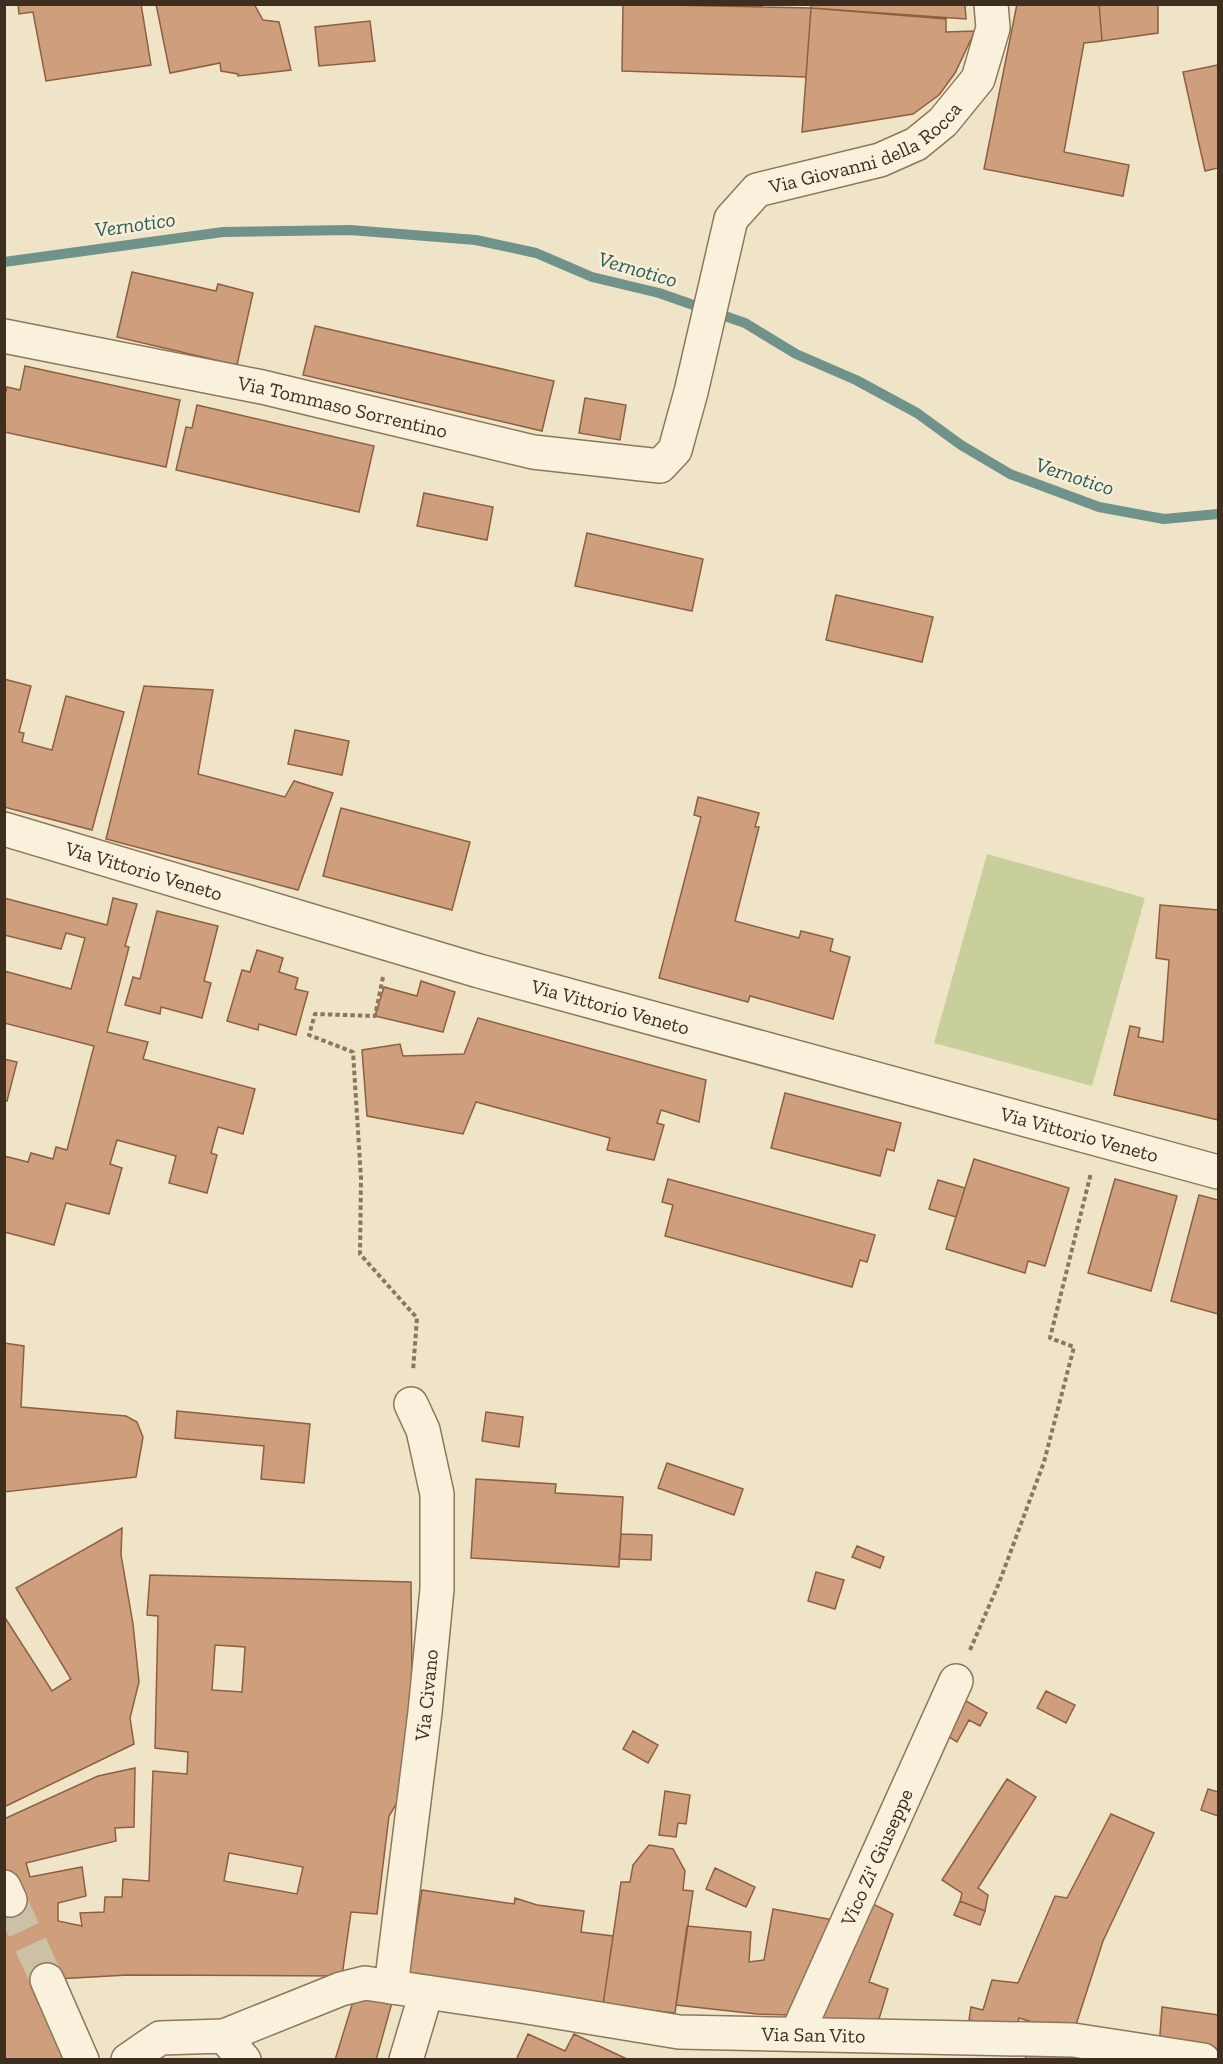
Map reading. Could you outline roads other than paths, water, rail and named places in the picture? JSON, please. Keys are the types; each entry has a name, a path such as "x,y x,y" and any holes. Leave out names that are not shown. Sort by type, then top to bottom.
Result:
{"street":[{"name":"Via Giovanni della Rocca","path":"675,450 692,392 731,219 757,190 880,160 916,144 943,122 978,79 993,28 991,4"},
{"name":"Via Tommaso Sorrentino","path":"4,336 262,387 533,452 660,466 675,450"},
{"name":"Via Vittorio Veneto","path":"4,829 479,971 1218,1172"},
{"name":"Via Civano","path":"391,1987 425,1712 437,1589 437,1494 423,1430 411,1404"},
{"name":"Vico Zi' Giuseppe","path":"797,2034 956,1681"},
{"path":"47,1980 82,2060"},
{"name":"Via San Vito","path":"234,2048 341,1989 365,1983 679,2032 1073,2040 1203,2060"},
{"path":"406,2060 426,1993"},
{"path":"128,2060 160,2038 234,2048"}],"waterway":[{"name":"Vernotico","path":"4,262 223,232 350,230 476,240 536,253 592,277 659,293 745,323 796,354 856,380 917,413 961,445 1010,474 1099,507 1164,519 1218,514"}],"tunnel":[{"path":"10,1900 47,1980"}]}
